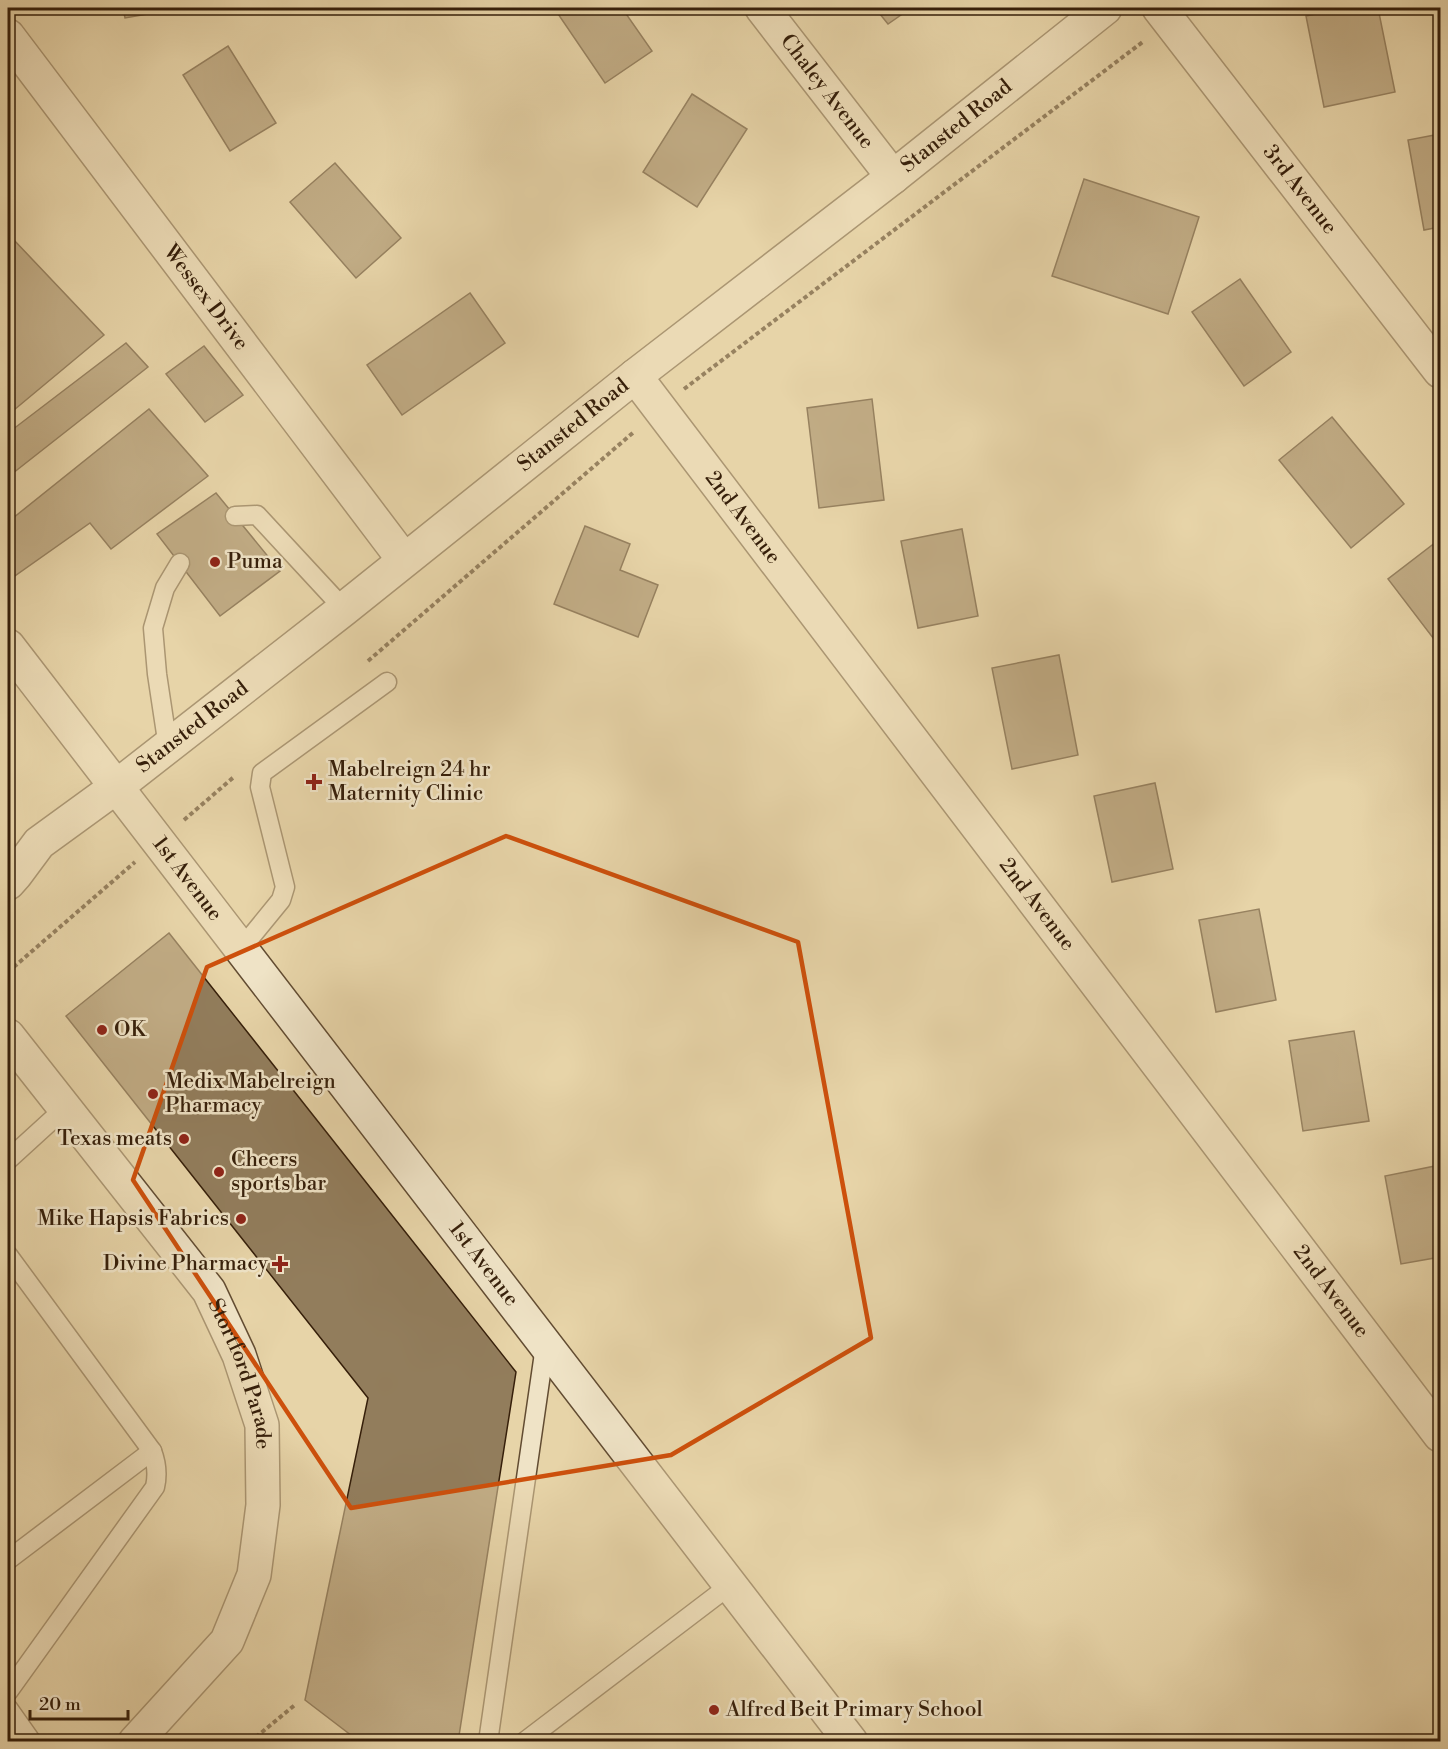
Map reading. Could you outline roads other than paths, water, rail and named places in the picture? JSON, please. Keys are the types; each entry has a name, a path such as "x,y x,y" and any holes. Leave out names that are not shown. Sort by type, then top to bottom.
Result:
{"street":[{"name":"Chaley Avenue","path":"762,8 893,177"},
{"name":"Stansted Road","path":"8,883 39,843 168,747 635,376 893,177 1105,8"},
{"name":"3rd Avenue","path":"1155,22 1440,371"},
{"name":"Wessex Drive","path":"8,36 404,560"},
{"name":"2nd Avenue","path":"635,376 1440,1435"},
{"name":"1st Avenue","path":"8,646 851,1742"},
{"path":"8,846 39,843"},
{"name":"Stortford Parade","path":"8,1036 209,1291 239,1355 262,1425 263,1505 254,1575 228,1641 135,1742"}],"lane":[{"path":"235,516 257,515 344,609"},
{"path":"168,747 153,628 165,588 180,563"},
{"path":"241,949 281,900 285,887 260,787 262,773 387,682"},
{"path":"8,1160 64,1108"},
{"path":"8,1256 152,1451 158,1475 155,1487 8,1692"},
{"path":"488,1742 545,1346"},
{"path":"8,1560 152,1451"},
{"path":"524,1742 729,1586"},
{"path":"8,1708 32,1742"}],"place":[{"name":"Puma","path":"215,562"},
{"name":"Mabelreign 24 hr Maternity Clinic","path":"314,782"},
{"name":"OK","path":"102,1030"},
{"name":"Medix Mabelreign Pharmacy","path":"153,1094"},
{"name":"Texas meats","path":"184,1139"},
{"name":"Cheers sports bar","path":"219,1172"},
{"name":"Mike Hapsis Fabrics","path":"241,1219"},
{"name":"Divine Pharmacy","path":"280,1264"},
{"name":"Alfred Beit Primary School","path":"714,1710"}]}
